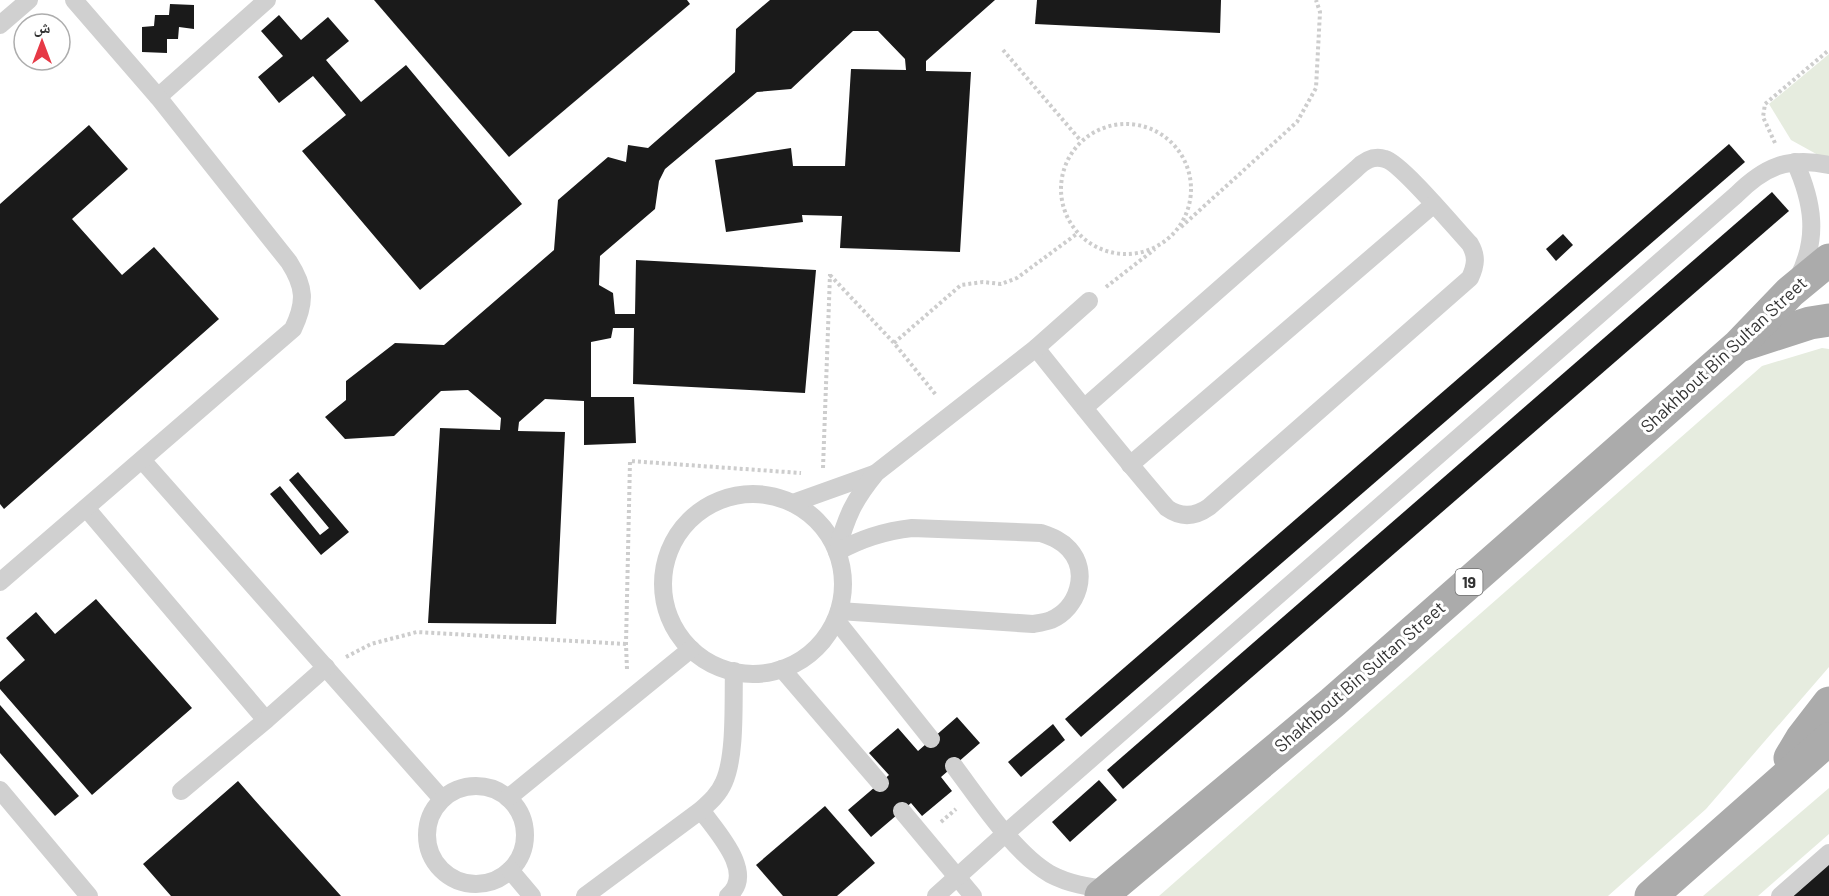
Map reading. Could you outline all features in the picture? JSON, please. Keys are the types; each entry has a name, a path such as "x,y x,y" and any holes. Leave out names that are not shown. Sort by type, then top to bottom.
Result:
{"main road":[{"name":"Shakhbout Bin Sultan Street","path":"1105,892 1332,703 1738,346 1790,292 1829,260"},
{"path":"1738,346 1810,323 1829,320"},
{"path":"1774,786 1802,738 1829,703"},
{"path":"1651,896 1829,739"}],"lane":[{"path":"0,26 29,0"},
{"path":"0,582 293,329 301,313 303,295 299,278 289,262 158,97 74,0"},
{"path":"158,97 267,0"},
{"path":"1036,348 1084,408 1130,465 1167,508 1184,516 1193,515 1209,507 1470,278 1476,259 1474,251 1401,170 1387,159 1370,159 1362,163 1084,408"},
{"path":"936,896 1753,179 1774,167 1795,162 1829,165"},
{"path":"1790,292 1803,268 1810,242 1812,214 1806,187 1795,162"},
{"path":"1130,465 1434,204"},
{"path":"837,551 848,514 860,492 876,473 1036,348 1089,301"},
{"path":"142,460 442,799"},
{"path":"793,504 876,473"},
{"path":"760,494 777,497 793,504 819,523 837,551 842,570 843,591 837,616 827,636 814,650 799,661 782,669 758,674 718,667 691,649 680,637 671,621 664,589 664,572 668,555 684,526 711,505 726,498 760,494"},
{"path":"86,507 266,720"},
{"path":"837,551 873,535 912,528 1041,533 1057,538 1070,550 1078,565 1080,582 1076,599 1064,612 1050,621 1032,624 837,616"},
{"path":"837,616 931,739"},
{"path":"508,798 691,649"},
{"path":"181,791 326,667"},
{"path":"782,669 880,783"},
{"path":"585,896 701,810 714,799 724,784 730,768 734,671"},
{"path":"954,766 1006,833 1034,862 1050,874 1105,892"},
{"path":"475,785 493,789 508,798 519,812 525,829 524,848 516,864 510,870 495,880 477,884 450,877 436,865 428,849 426,831 431,813 442,799 457,789 475,785"},
{"path":"0,790 89,896"},
{"path":"701,810 736,861 738,872 736,883 732,893 728,896"},
{"path":"902,811 973,896"},
{"path":"1780,896 1829,853"},
{"path":"510,870 532,896"}],"path":[{"path":"1089,301 1170,237 1297,122 1316,88 1320,12 1316,0"},
{"path":"1002,50 1081,141"},
{"path":"1795,162 1776,145 1762,117 1765,105 1829,50"},
{"path":"1128,124 1145,127 1161,134 1174,145 1184,158 1190,175 1191,192 1189,208 1181,224 1170,237 1156,247 1140,253 1123,254 1106,251 1091,244 1078,233 1068,219 1062,203 1060,187 1063,170 1070,154 1081,141 1095,131 1112,125 1128,124"},
{"path":"894,343 961,285 983,282 1001,284 1017,278 1078,233"},
{"path":"823,474 830,274 894,343 951,413"},
{"path":"629,700 626,644 630,461 812,473"},
{"path":"326,667 371,644 417,632 626,644"},
{"path":"923,836 975,794"}],"shaded area":[{"path":"1829,54 1829,161 1791,140 1769,104"},
{"path":"1822,348 1829,349 1829,667 1706,809 1608,896 1159,896 1762,366"},
{"path":"1829,788 1829,834 1758,896 1703,896"}],"building":[{"path":"374,0 687,0 690,4 509,157"},
{"path":"770,0 995,0 926,61 926,71 971,72 960,252 840,248 842,216 802,215 803,222 726,232 715,160 791,148 793,166 845,166 851,69 906,70 905,59 878,31 853,31 791,89 757,92 665,169 659,181 655,209 600,256 599,285 613,293 615,314 635,314 636,260 816,270 805,393 633,384 634,328 613,328 611,338 591,342 591,397 634,397 636,443 584,445 584,401 545,399 519,422 518,431 565,432 556,624 428,623 440,428 500,430 501,418 468,390 441,391 394,436 345,439 325,417 346,400 346,381 395,343 444,345 554,250 558,200 608,157 626,162 628,145 648,148 735,72 736,29"},
{"path":"1037,0 1221,0 1220,33 1035,24"},
{"path":"170,4 194,5 194,29 179,27 178,39 167,39 167,53 142,52 142,27 154,26 155,15 169,15"},
{"path":"279,15 301,40 328,17 349,41 326,60 361,102 406,65 522,204 420,290 302,151 346,115 313,76 279,103 258,77 283,56 261,31"},
{"path":"89,125 128,169 72,219 122,275 154,247 219,319 4,509 0,504 0,204"},
{"path":"1729,144 1745,162 1081,737 1065,719"},
{"path":"1772,192 1789,211 1123,789 1107,770"},
{"path":"1563,234 1573,245 1556,261 1546,249"},
{"path":"298,472 349,532 321,555 270,494 280,486 320,535 329,528 289,480"},
{"path":"96,599 192,708 92,795 0,689 0,682 25,660 6,638 36,612 55,634"},
{"path":"0,705 79,796 55,816 0,753"},
{"path":"957,717 980,743 941,777 952,791 922,816 911,803 871,837 848,810 889,775 869,753 898,728 918,751"},
{"path":"1053,724 1065,740 1021,777 1008,762"},
{"path":"1099,780 1117,800 1070,842 1052,822"},
{"path":"238,781 341,896 171,896 143,864"},
{"path":"825,806 875,863 837,896 783,896 756,865"},
{"path":"1829,864 1829,896 1793,896"}]}
